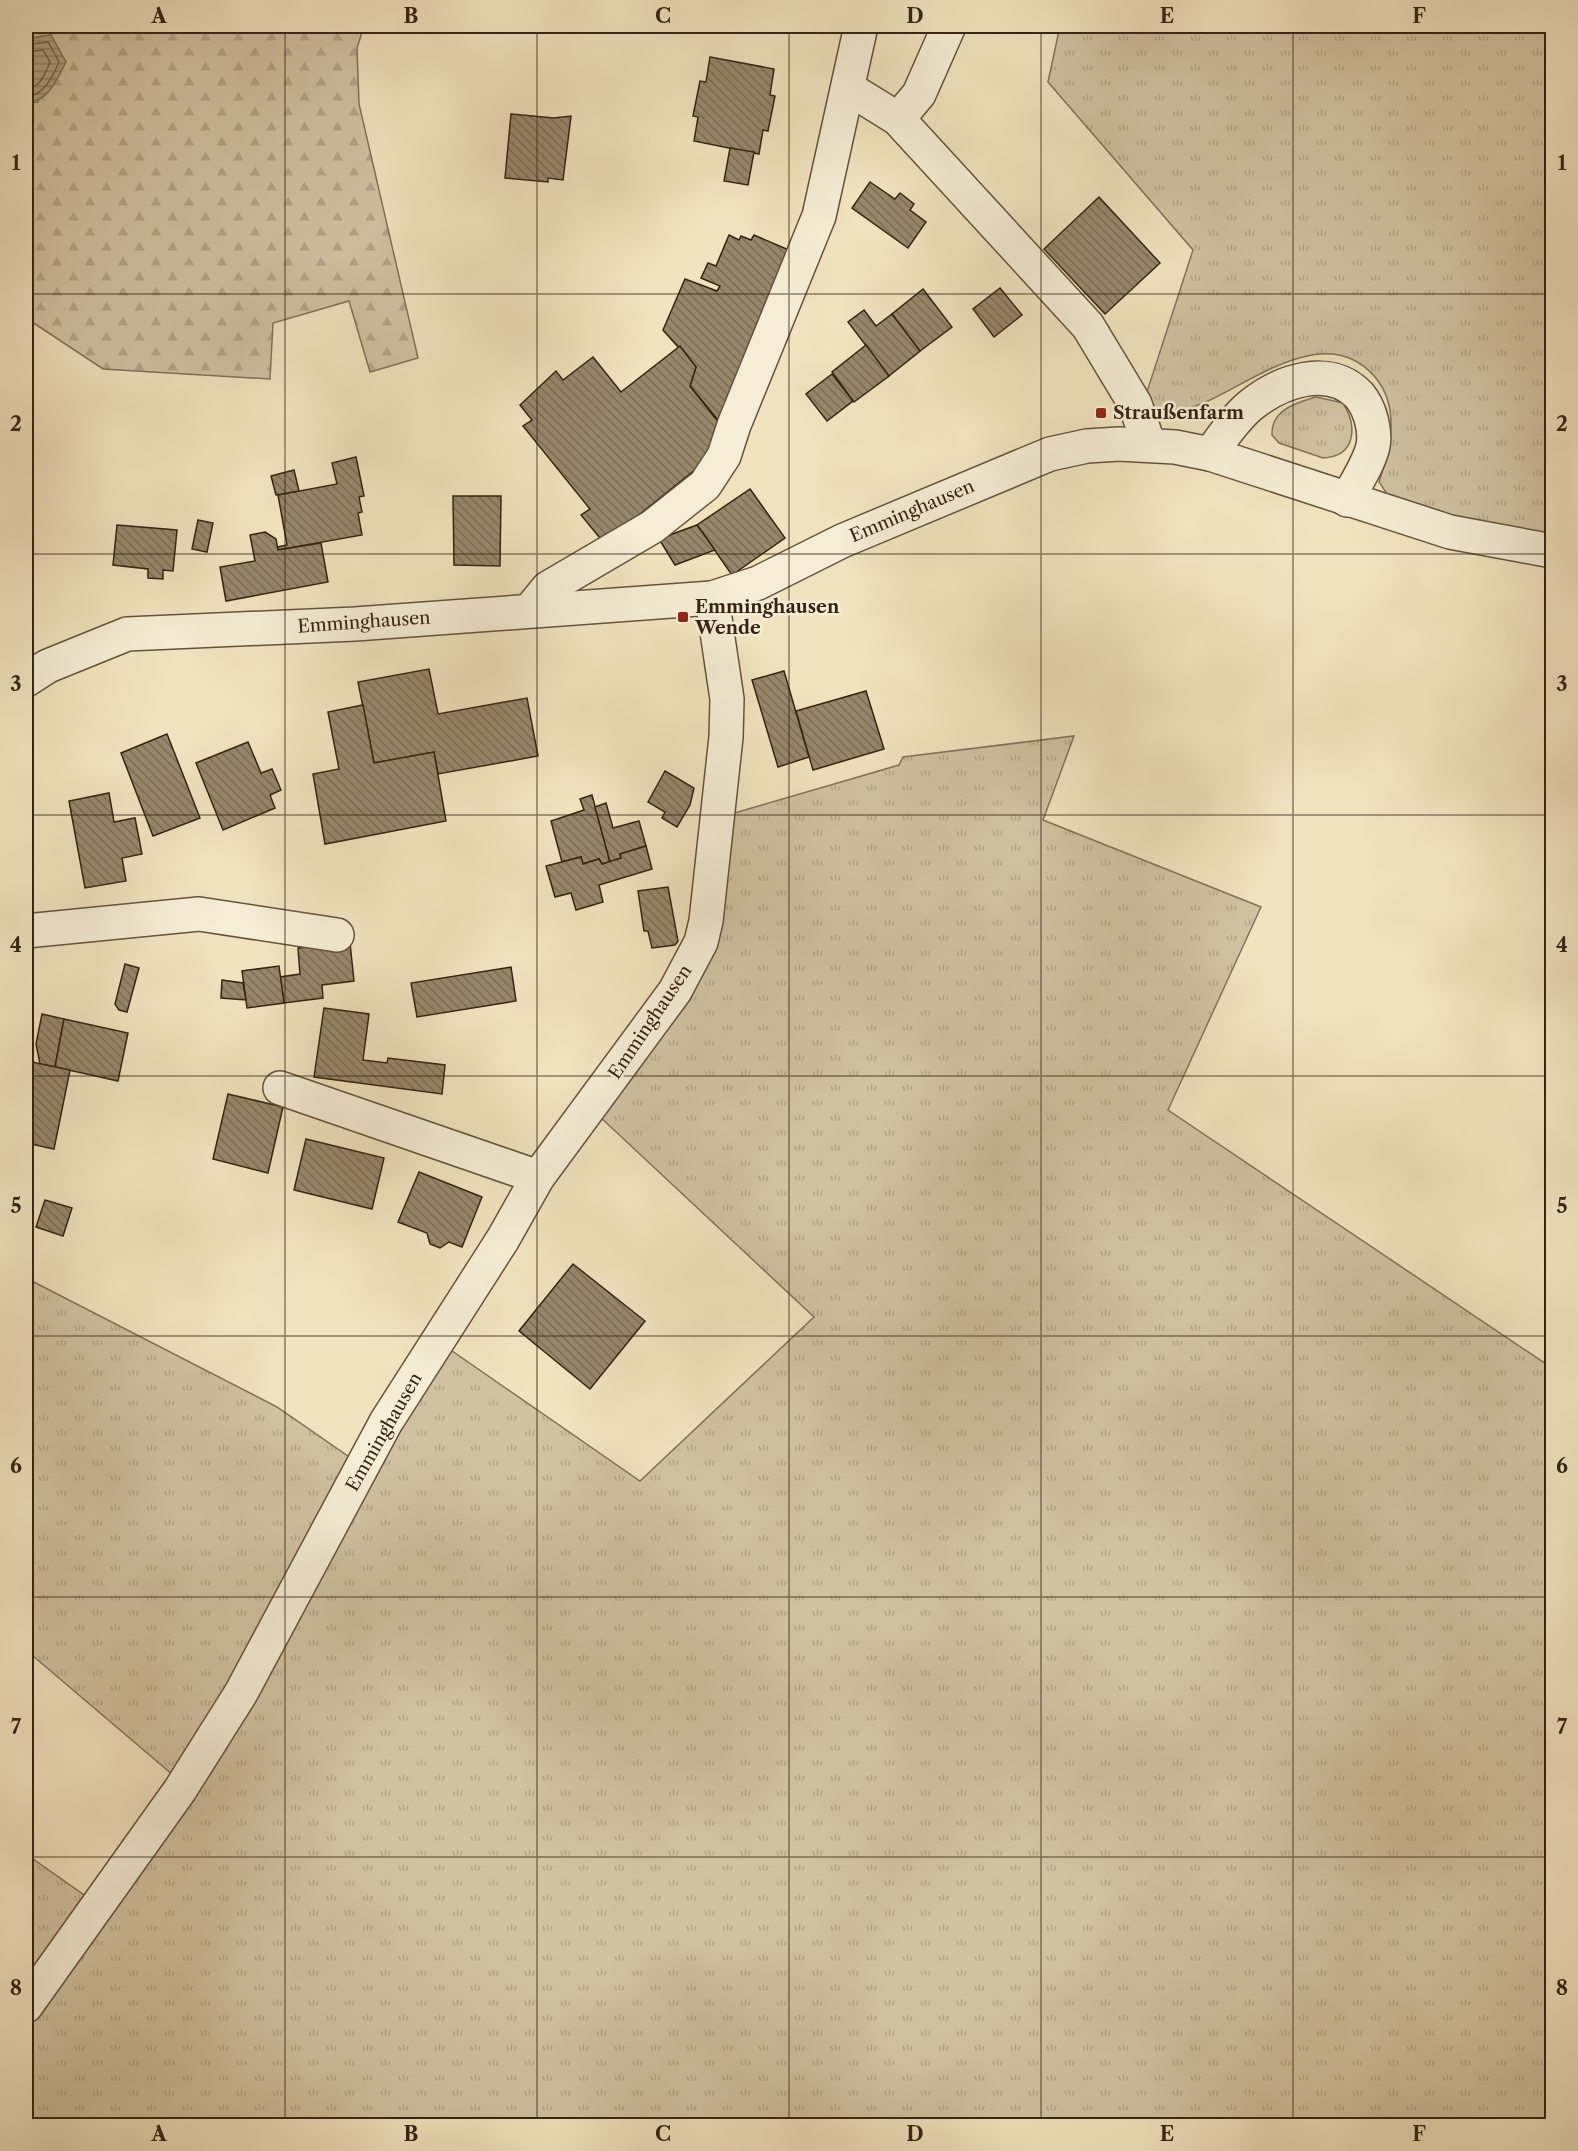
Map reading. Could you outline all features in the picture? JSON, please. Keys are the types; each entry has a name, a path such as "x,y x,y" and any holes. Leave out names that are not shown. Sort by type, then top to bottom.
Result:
{"street":[{"path":"530,610 548,588 652,527 682,505 705,485 724,456 734,425 819,216 861,26"},
{"path":"898,119 919,94 949,26"},
{"path":"848,88 898,119 1088,326 1135,404 1134,445"},
{"path":"1210,454 1237,418 1252,404 1306,378 1328,377 1347,386 1360,396 1369,412 1374,432 1373,448 1347,500"},
{"name":"Emminghausen","path":"26,680 48,666 127,634 356,624 712,598 758,583 842,541 1050,454 1087,446 1134,445 1210,454 1450,532 1552,551"},
{"name":"Emminghausen","path":"26,2006 180,1790 242,1693 386,1422 503,1239 538,1177 648,1030 689,969 701,942 711,884 726,737 727,699 712,598"},
{"path":"26,931 199,914 337,935"},
{"path":"280,1088 538,1177"}],"green space":[{"path":"26,26 364,26 357,48 359,104 418,358 370,372 349,301 273,323 270,379 103,369 26,318 26,103 38,102 51,35 26,39"},
{"path":"1060,26 1552,26 1552,537 1470,524 1391,500 1379,482 1387,456 1391,428 1388,402 1375,377 1356,361 1336,354 1314,355 1292,360 1196,406 1161,418 1151,414 1143,404 1193,250 1048,82"},
{"path":"1316,397 1343,403 1351,421 1352,430 1348,446 1334,456 1323,458 1279,443 1272,435 1273,426 1280,414 1293,405"},
{"path":"1074,736 1043,820 1261,907 1168,1110 1552,1368 1552,2125 26,2126 26,2015 442,1344 640,1481 814,1317 598,1115 641,1064 731,814 899,765 903,757"},
{"path":"26,1278 277,1407 355,1461 180,1781 26,1650"},
{"path":"26,1854 94,1902 26,1994"}],"water":[{"path":"51,35 66,62 51,89 41,98 26,103 26,39"}],"building":[{"path":"710,57 774,69 770,95 775,96 768,131 763,130 759,154 694,141 698,117 693,116 700,81 706,82"},
{"path":"511,114 554,118 571,116 563,180 548,178 548,182 505,178"},
{"path":"730,148 754,152 748,185 724,181"},
{"path":"870,182 895,199 900,193 914,204 910,210 926,222 908,248 852,208"},
{"path":"1099,197 1160,263 1105,314 1044,249"},
{"path":"729,235 739,240 741,236 751,240 754,235 791,251 725,410 718,420 690,386 696,367 663,330 685,279 717,291 720,286 701,278 708,263 716,266"},
{"path":"1000,288 1022,315 994,337 973,309"},
{"path":"923,289 952,327 920,351 892,314"},
{"path":"864,310 876,326 892,314 920,351 889,376 848,322"},
{"path":"866,345 889,376 854,402 832,372"},
{"path":"680,346 696,367 690,386 724,429 701,465 604,543 581,515 590,509 523,426 532,420 520,405 556,371 563,380 593,357 621,392"},
{"path":"832,374 853,401 827,421 806,394"},
{"path":"356,457 364,496 359,497 362,512 358,513 362,535 278,550 277,547 287,545 278,495 337,484 332,463"},
{"path":"294,470 299,491 276,495 271,476"},
{"path":"750,489 785,538 732,575 697,525"},
{"path":"453,496 501,496 500,566 454,565"},
{"path":"198,520 213,523 207,552 192,549"},
{"path":"117,525 177,530 173,571 163,570 163,579 148,578 148,569 113,565"},
{"path":"697,525 715,550 675,565 659,539"},
{"path":"265,532 276,539 278,550 321,543 328,582 226,601 220,567 255,561 250,535"},
{"path":"429,669 438,714 527,698 538,756 438,774 434,752 374,763 358,682"},
{"path":"784,671 809,757 778,767 752,680"},
{"path":"866,691 884,749 813,770 796,711"},
{"path":"363,705 374,763 434,752 446,821 325,844 313,774 339,769 328,712"},
{"path":"167,734 200,818 153,836 121,753"},
{"path":"248,742 261,773 272,769 281,790 270,795 275,808 223,830 196,763"},
{"path":"665,771 694,788 690,805 677,827 662,818 665,812 648,802"},
{"path":"109,793 114,822 135,818 142,854 122,858 126,881 85,888 69,801"},
{"path":"592,795 610,862 602,864 599,859 583,864 581,857 562,862 551,821 584,810 580,799"},
{"path":"606,803 613,828 639,821 646,846 620,854 621,858 610,862 595,807"},
{"path":"646,846 652,869 599,885 603,902 576,910 571,893 555,897 546,866 581,857 583,864 599,859 602,864 621,858 620,854"},
{"path":"668,887 678,941 675,945 652,948 648,931 644,931 638,891"},
{"path":"350,943 354,981 322,985 323,998 284,1003 280,977 300,974 298,948"},
{"path":"125,964 139,968 127,1012 119,1010 115,1004"},
{"path":"279,966 284,1003 247,1008 242,971"},
{"path":"511,967 516,1001 417,1017 411,983"},
{"path":"222,980 243,983 246,1000 221,998"},
{"path":"324,1008 369,1014 363,1060 387,1063 388,1058 445,1065 442,1094 314,1077"},
{"path":"42,1014 64,1019 55,1067 40,1064 36,1044"},
{"path":"64,1019 128,1033 118,1081 55,1067"},
{"path":"32,1062 70,1070 54,1149 26,1143 26,1095"},
{"path":"228,1094 283,1107 268,1173 213,1159"},
{"path":"306,1139 384,1158 372,1209 294,1190"},
{"path":"419,1172 482,1197 462,1247 449,1242 440,1248 430,1244 427,1233 398,1222"},
{"path":"45,1200 72,1208 63,1236 36,1227"},
{"path":"573,1264 645,1321 590,1389 519,1331"}],"place":[{"name":"Straußenfarm","path":"1101,413"},
{"name":"Emminghausen Wende","path":"683,617"}]}
